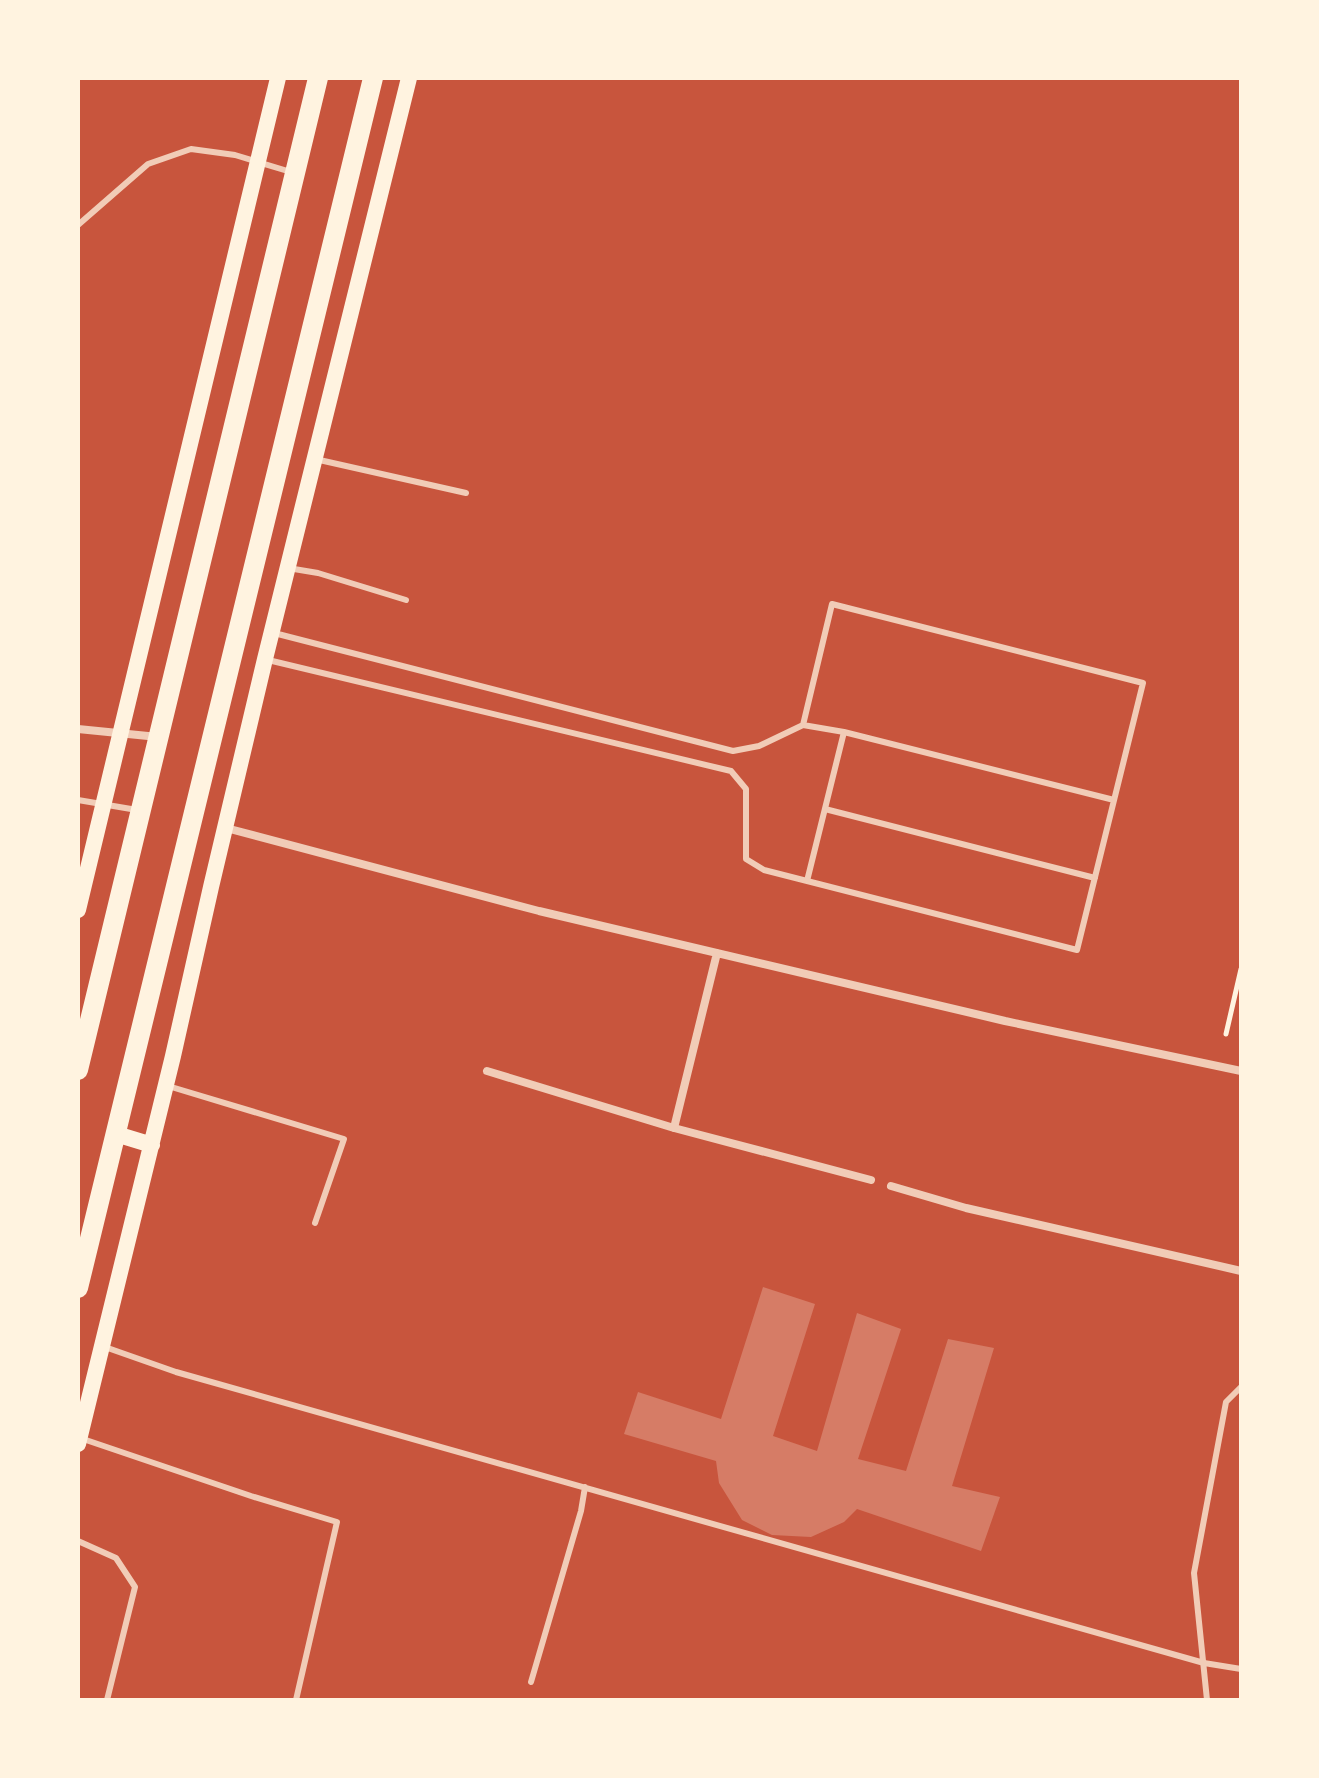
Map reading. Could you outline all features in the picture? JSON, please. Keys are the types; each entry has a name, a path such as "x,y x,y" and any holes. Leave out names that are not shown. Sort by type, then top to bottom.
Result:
{"main road":[{"path":"78,910 278,78"},
{"path":"78,1070 318,78"},
{"path":"78,1288 373,78"},
{"path":"79,1441 152,1145 265,659 409,78"},
{"path":"116,1134 152,1145"}],"street":[{"path":"78,729 159,737"},
{"path":"226,828 539,911 1005,1021 1241,1071"},
{"path":"674,1128 717,953"},
{"path":"487,1071 674,1128 871,1180"},
{"path":"891,1186 966,1208 1241,1271"}],"lane":[{"path":"78,225 148,164 191,149 235,155 294,173"},
{"path":"315,459 466,493"},
{"path":"288,568 318,573 406,600"},
{"path":"265,659 731,771 746,789 746,859 764,870 1077,950 1143,683 832,604 803,725"},
{"path":"272,633 733,751 759,746 803,725 844,732 1114,800"},
{"path":"807,881 844,732"},
{"path":"78,800 142,810"},
{"path":"825,809 1095,878"},
{"path":"166,1085 344,1139 315,1223"},
{"path":"102,1346 176,1372 1204,1663 1241,1669"},
{"path":"1207,1700 1194,1573 1226,1402 1241,1387"},
{"path":"79,1441 337,1522 296,1700"},
{"path":"531,1682 581,1511 585,1487"},
{"path":"78,1541 116,1558 135,1587 107,1700"}],"path":[{"path":"1226,1034 1241,969"}],"building":[{"path":"763,1287 815,1304 773,1436 817,1451 857,1313 901,1329 858,1459 906,1471 948,1339 994,1348 952,1486 1000,1497 981,1551 857,1509 844,1522 811,1537 772,1535 742,1520 719,1483 716,1461 624,1434 638,1392 721,1419"}]}
